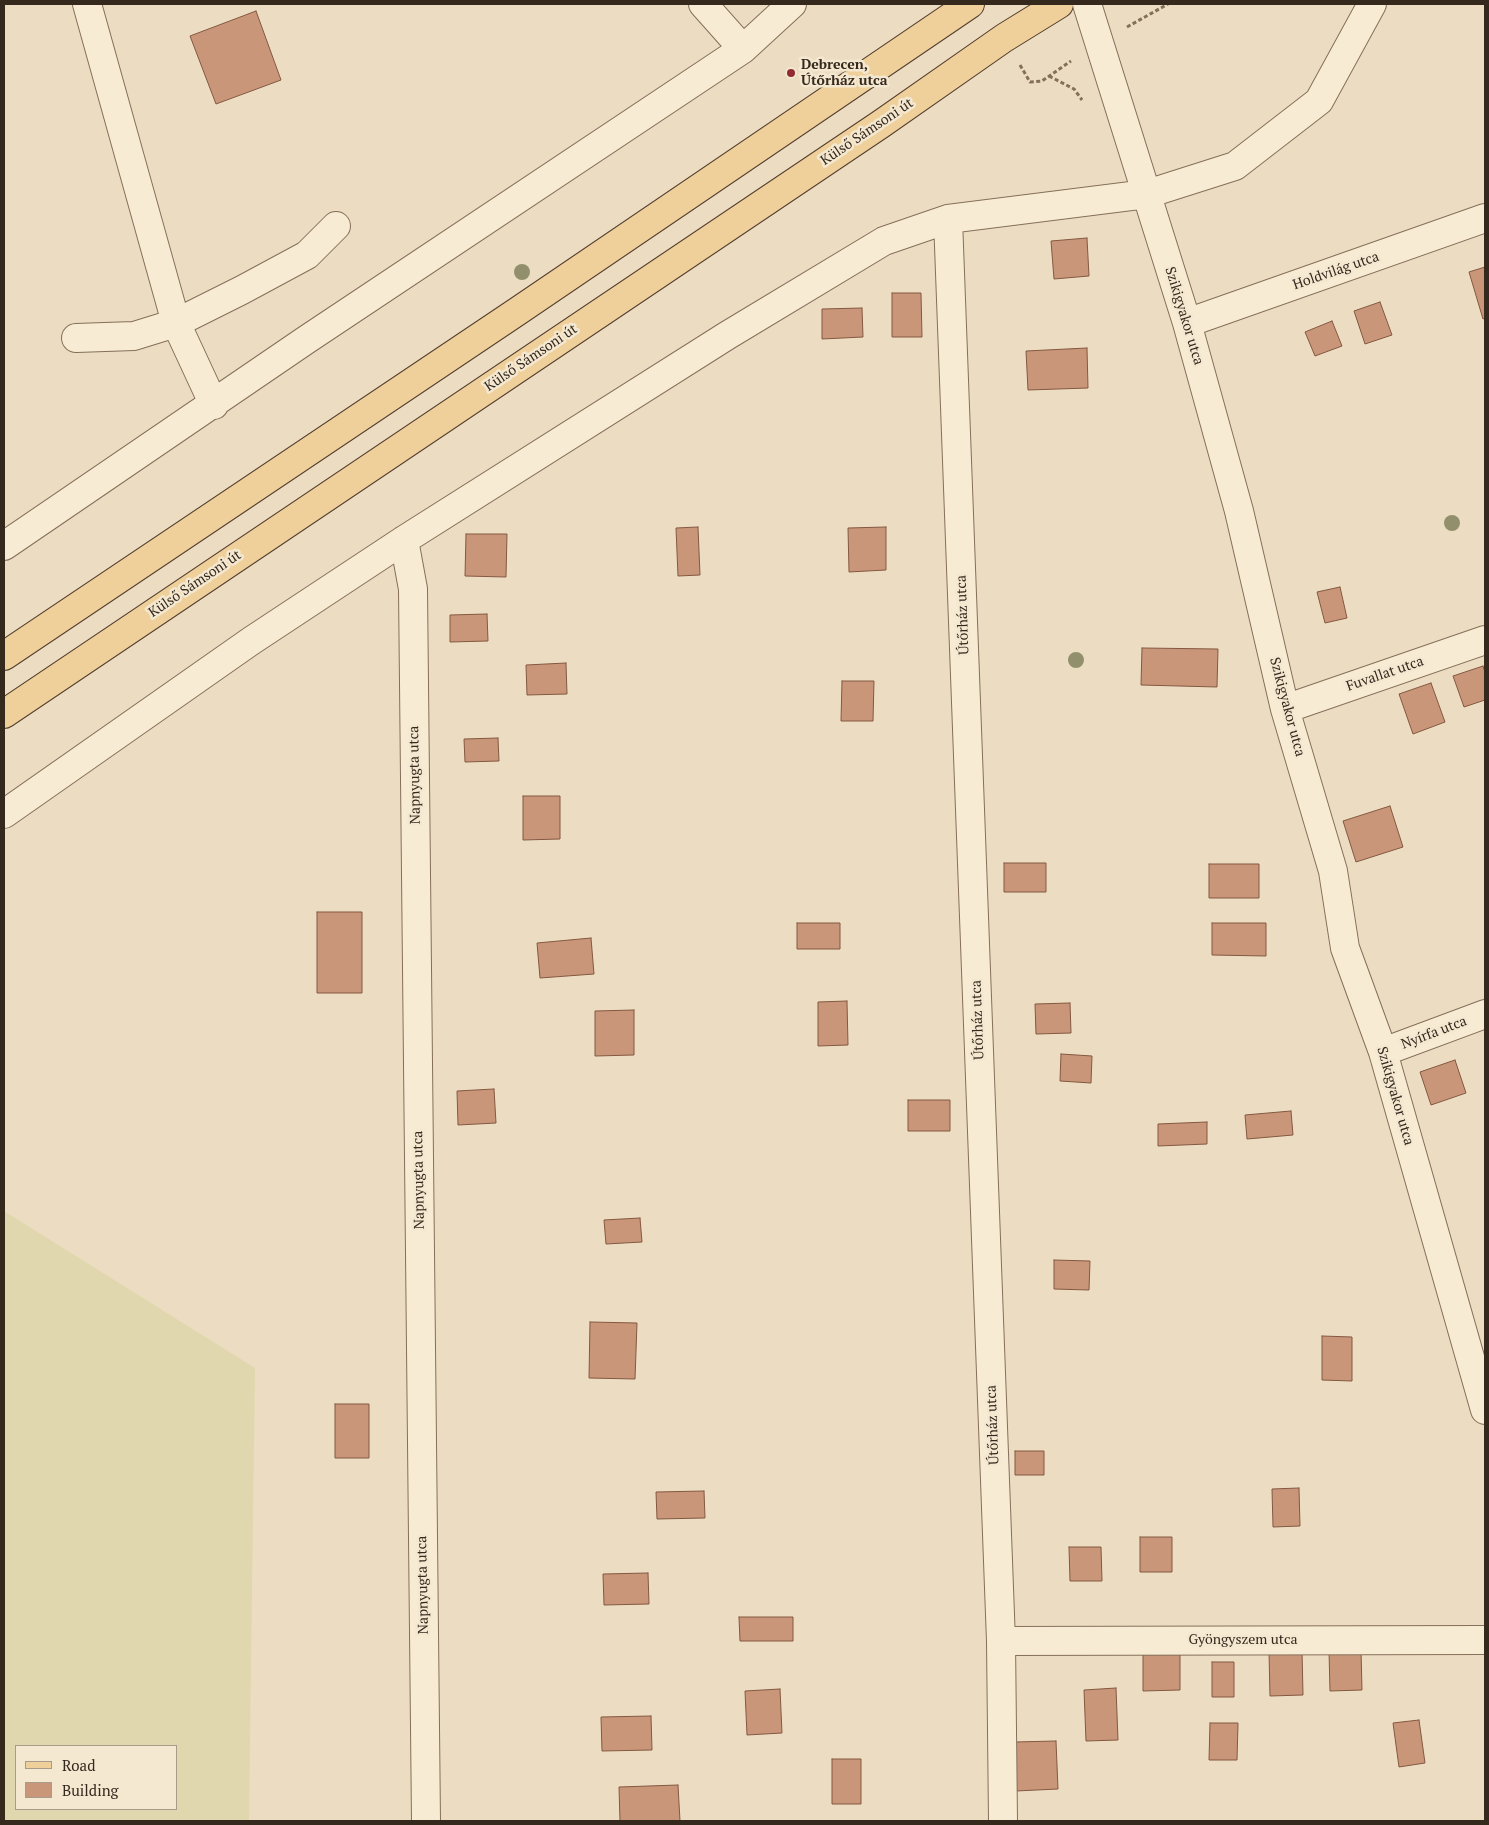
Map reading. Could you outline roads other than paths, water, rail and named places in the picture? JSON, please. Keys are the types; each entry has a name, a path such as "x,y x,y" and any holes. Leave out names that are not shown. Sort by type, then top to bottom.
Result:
{"main road":[{"path":"4,656 518,311 970,4"},
{"name":"Külső Sámsoni út","path":"4,714 470,398 873,129 1004,38 1059,4"}],"street":[{"path":"87,4 176,323 214,405"},
{"path":"703,4 743,49"},
{"path":"4,546 214,405 306,340 743,49 792,4"},
{"name":"Szikigyakor utca","path":"1087,4 1187,323 1239,510 1285,709 1333,871 1345,948 1383,1052 1485,1410"},
{"path":"4,814 251,641 404,540 728,335 884,241 948,219 1147,194 1235,166 1319,101 1372,4"},
{"name":"Holdvilág utca","path":"1187,323 1485,218"},
{"name":"Útőrház utca","path":"948,219 1000,1641 1003,1821"},
{"path":"76,338 134,336 176,323 307,255 336,226"},
{"name":"Napnyugta utca","path":"404,540 413,589 426,1821"},
{"name":"Fuvallat utca","path":"1285,709 1485,640"},
{"name":"Nyírfa utca","path":"1383,1052 1485,1014"},
{"name":"Gyöngyszem utca","path":"1000,1641 1485,1640"}],"place":[{"name":"Debrecen, Útőrház utca","path":"791,73"}]}
